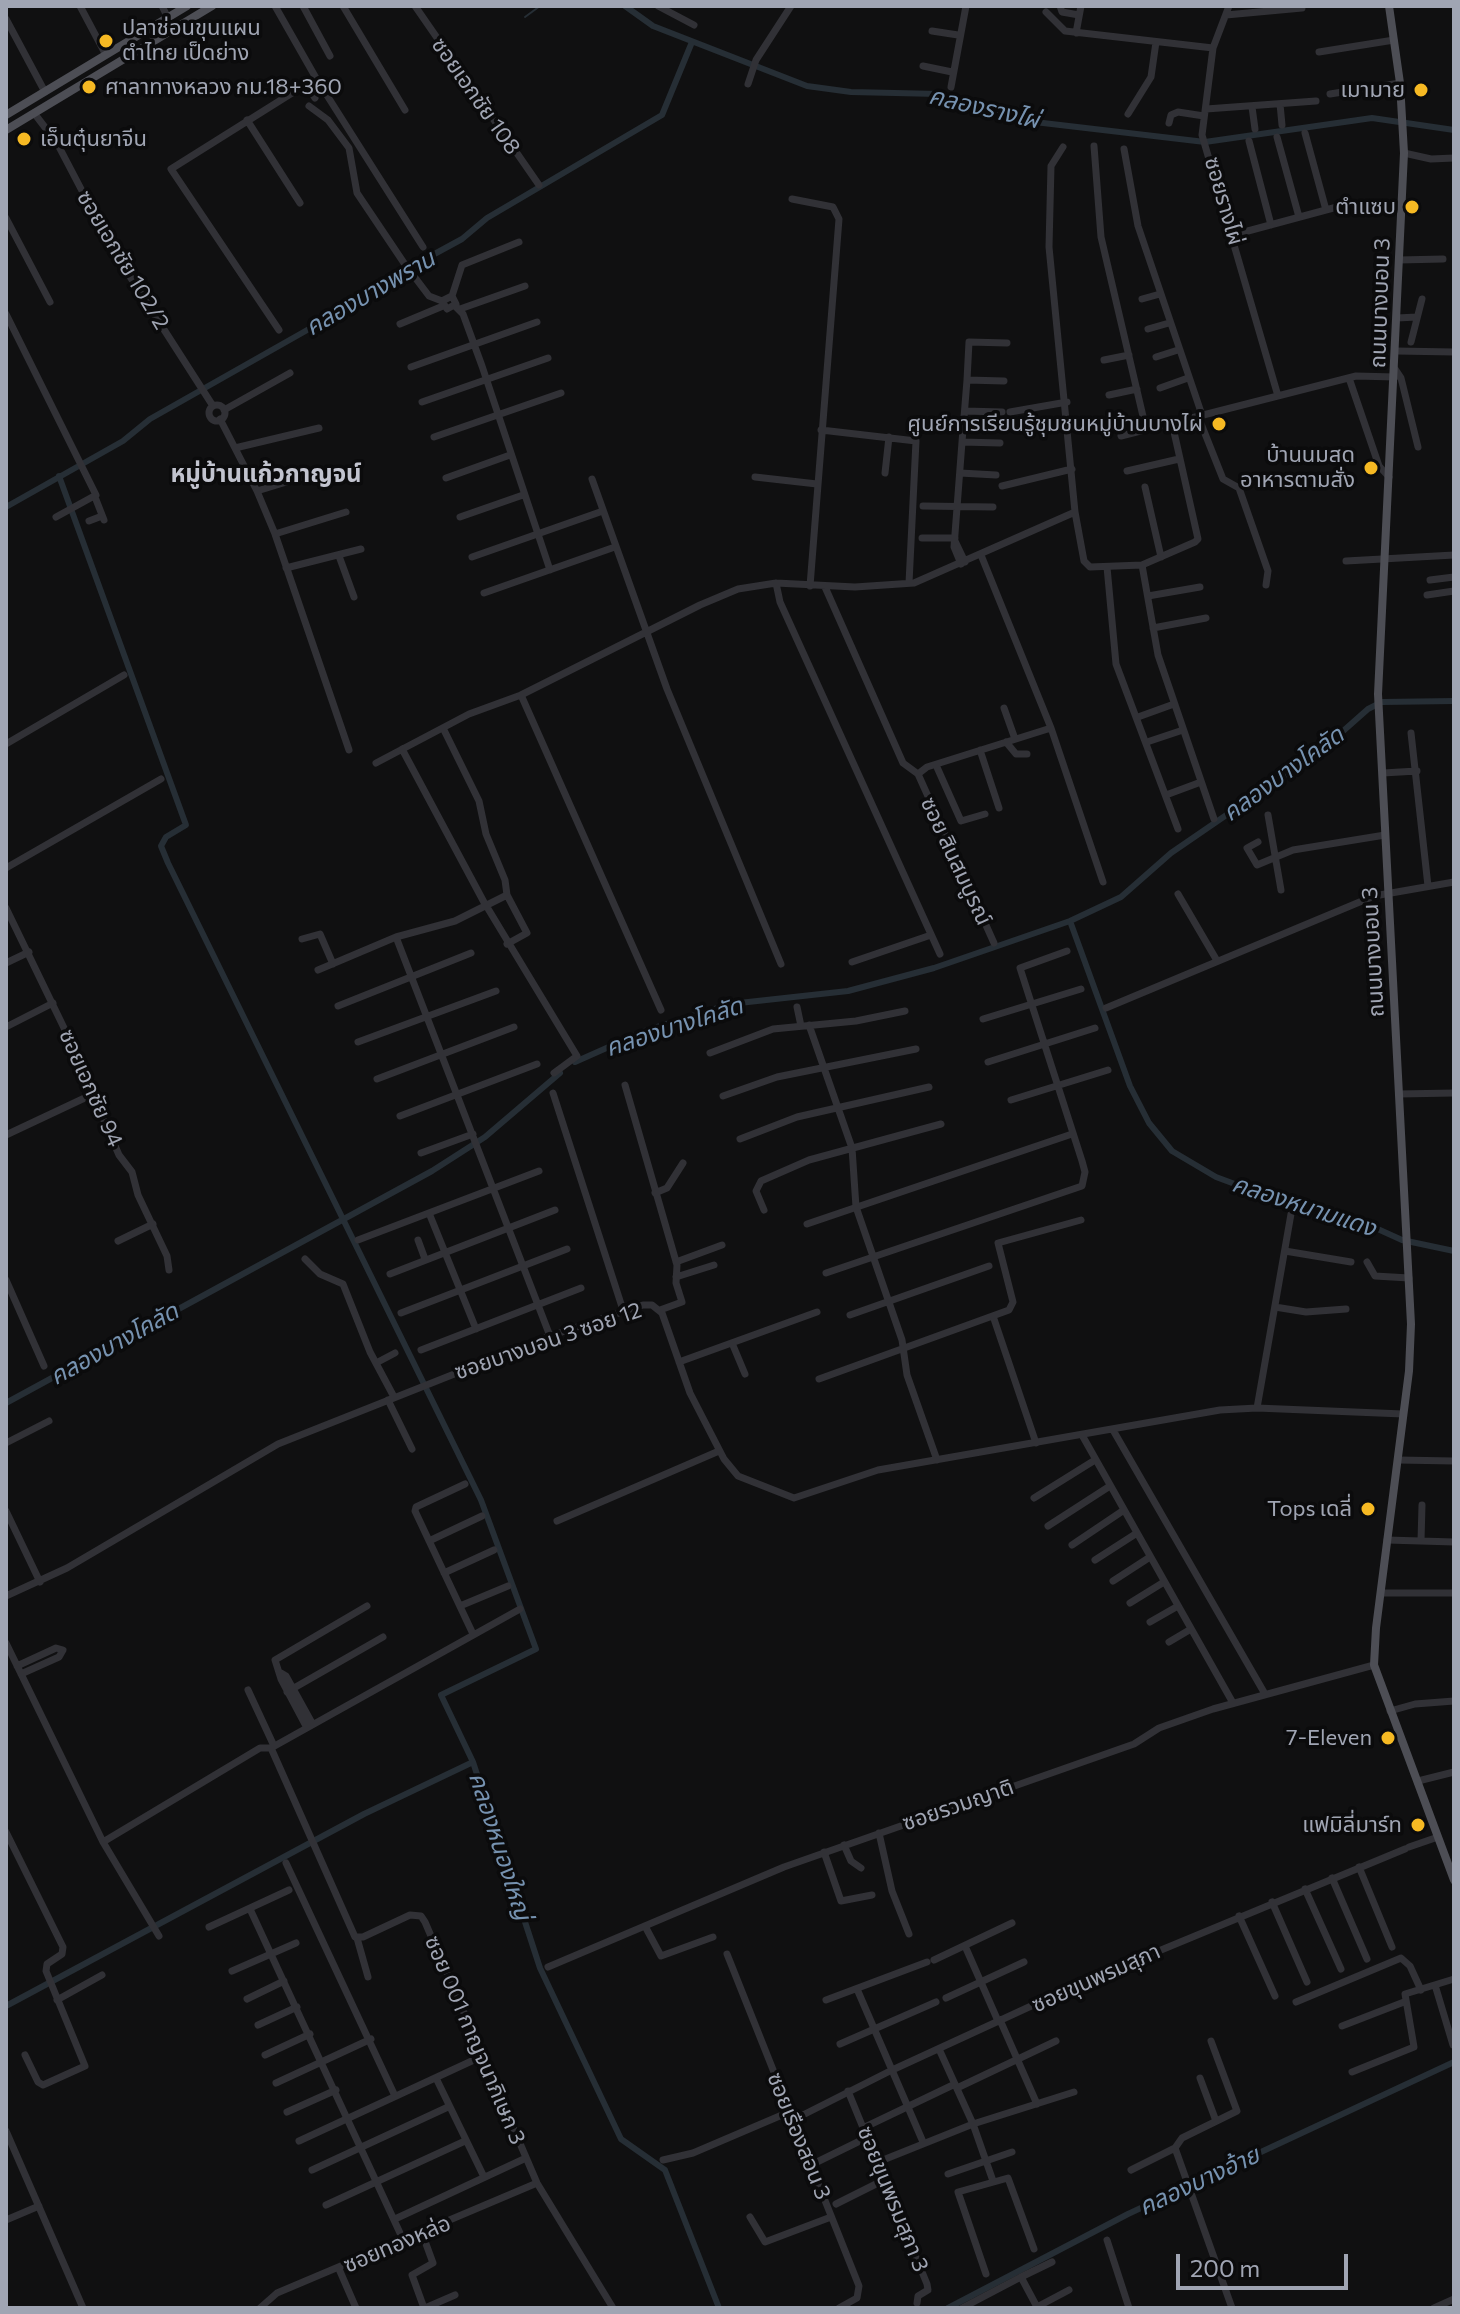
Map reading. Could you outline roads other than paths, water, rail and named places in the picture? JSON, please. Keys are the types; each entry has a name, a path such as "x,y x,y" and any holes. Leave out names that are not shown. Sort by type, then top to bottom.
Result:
{"main road":[{"path":"6,115 187,6"},
{"path":"6,130 212,6"},
{"name":"ถนนบางบอน 3","path":"1389,6 1400,83 1404,153 1378,694 1411,1347 1374,1665 1454,1880"},
{"path":"168,18 174,29"}],"street":[{"path":"80,6 106,55"},
{"path":"162,6 168,18"},
{"path":"275,6 316,78 423,247"},
{"path":"303,6 330,56"},
{"path":"343,6 405,110"},
{"name":"ซอยเอกชัย 108","path":"415,6 539,185"},
{"path":"658,6 694,25"},
{"path":"748,84 756,60 791,6"},
{"path":"951,87 958,35 966,6"},
{"path":"1060,6 1062,12 1079,15"},
{"path":"1076,33 1081,6"},
{"name":"ซอยรางไผ่","path":"1229,6 1213,48 1202,135 1209,148 1278,396"},
{"path":"1226,15 1302,8"},
{"path":"1046,12 1060,29 1076,33 1213,48"},
{"path":"6,19 45,92"},
{"path":"932,31 958,35"},
{"path":"1319,52 1394,40"},
{"path":"1128,114 1151,77 1156,42"},
{"path":"923,66 952,72"},
{"path":"279,330 171,172 174,163 316,78"},
{"path":"1330,94 1400,83"},
{"path":"306,84 321,112 352,154 357,193 429,296 449,310 525,286"},
{"path":"298,89 308,104 321,112"},
{"path":"1169,123 1171,115 1178,112 1316,101"},
{"path":"1280,104 1282,125"},
{"path":"1252,107 1255,129"},
{"name":"ซอยเอกชัย 102/2","path":"34,113 57,143 113,250 213,406 210,416 220,419"},
{"path":"247,120 300,203"},
{"path":"1305,133 1326,210"},
{"path":"1277,137 1299,217"},
{"path":"1249,141 1271,225"},
{"path":"1094,146 1101,237 1146,429"},
{"path":"1063,147 1051,166 1049,232 1075,512 1085,565 1142,565 1198,539 1172,423"},
{"path":"1124,149 1138,226 1169,323 1223,479 1239,488 1268,571 1266,585"},
{"path":"1404,153 1431,159 1454,158"},
{"path":"792,199 833,207 839,219 810,586"},
{"path":"1233,235 1337,207"},
{"path":"6,218 50,302"},
{"path":"400,324 443,304 452,296 462,265 519,242"},
{"path":"1399,260 1443,259"},
{"path":"1140,267 1150,264"},
{"path":"1142,299 1160,294"},
{"path":"452,296 474,345 535,535 550,570"},
{"path":"1411,342 1422,299"},
{"path":"6,314 88,472 103,518 89,521"},
{"path":"1397,318 1417,317"},
{"path":"411,367 537,322"},
{"path":"1148,329 1169,323"},
{"path":"963,563 955,540 969,342 1007,343"},
{"path":"1156,357 1178,350"},
{"path":"1396,351 1454,352"},
{"path":"1104,360 1129,355"},
{"path":"422,402 548,358"},
{"path":"290,373 224,410 220,419 275,534 349,750"},
{"path":"1121,436 1349,378 1395,373 1401,378 1418,447"},
{"path":"1160,388 1188,378"},
{"path":"1349,378 1379,466 1389,477"},
{"path":"967,380 1004,381"},
{"path":"1109,395 1137,389"},
{"path":"434,437 561,393"},
{"path":"965,411 1006,412 1067,402"},
{"path":"213,406 224,410"},
{"path":"235,448 319,428"},
{"path":"821,430 913,439 917,443 909,583"},
{"path":"885,473 889,437"},
{"path":"962,442 1000,443"},
{"path":"446,478 510,455"},
{"path":"1127,471 1179,459"},
{"path":"257,491 329,469"},
{"path":"1002,486 1072,469"},
{"path":"960,473 996,475"},
{"path":"755,477 817,484"},
{"path":"592,479 645,632 781,964"},
{"path":"1145,487 1161,557"},
{"path":"460,517 523,495"},
{"path":"56,517 95,497"},
{"path":"923,506 993,507"},
{"path":"275,534 346,512"},
{"path":"472,557 600,512"},
{"path":"376,763 718,597 776,583 825,587 909,583 963,563 1075,512"},
{"path":"922,538 955,540"},
{"path":"484,593 612,548"},
{"path":"286,568 361,549"},
{"path":"981,555 1051,728 1103,882"},
{"path":"1346,561 1454,555"},
{"path":"339,556 354,597"},
{"path":"1142,565 1158,655 1214,819"},
{"path":"1107,567 1116,664 1178,829"},
{"path":"1430,580 1454,577"},
{"path":"776,583 780,602 940,954"},
{"path":"825,587 903,763 918,774"},
{"path":"1148,596 1200,587"},
{"path":"1427,595 1454,591"},
{"path":"1153,628 1206,618"},
{"path":"6,744 124,675"},
{"path":"521,695 661,1010"},
{"path":"1138,717 1174,704"},
{"path":"1004,708 1015,739"},
{"path":"443,728 479,801 486,834 505,880 507,895 527,933 507,944"},
{"name":"ซอย สินสมบูรณ์","path":"994,943 918,774 936,765 1051,728"},
{"path":"1147,742 1183,730"},
{"path":"1411,733 1428,886"},
{"path":"1006,742 1016,754 1027,754"},
{"path":"402,749 507,944 577,1056 554,1073"},
{"path":"980,750 999,808"},
{"path":"936,765 961,821 985,814"},
{"path":"1383,773 1417,771"},
{"path":"6,868 161,779"},
{"path":"1166,795 1201,782"},
{"path":"1268,815 1281,890"},
{"path":"1258,842 1247,848 1256,864 1276,855 1385,835"},
{"path":"1106,1008 1332,911 1387,893 1454,882"},
{"path":"1178,894 1216,959"},
{"path":"318,970 396,937 455,921 507,895"},
{"name":"ซอยเอกชัย 94","path":"6,908 53,1003 119,1155 132,1172 169,1270"},
{"path":"302,939 320,934 333,964"},
{"path":"852,962 931,935"},
{"path":"396,937 550,1336"},
{"path":"826,1273 1078,1189 1085,1172 1020,965 1067,951"},
{"path":"6,963 29,952"},
{"path":"338,1006 471,953"},
{"path":"983,1019 1081,989"},
{"path":"358,1042 496,991"},
{"path":"6,1027 53,1003"},
{"path":"797,1007 823,1066 852,1148 856,1207 903,1346 907,1375 937,1460"},
{"path":"710,1053 773,1029 856,1021 905,1011"},
{"path":"377,1079 514,1027"},
{"path":"988,1062 1095,1028"},
{"path":"723,1096 777,1077 916,1049"},
{"path":"400,1116 537,1064"},
{"path":"1011,1100 1108,1070"},
{"path":"625,1085 676,1262 682,1302 660,1310"},
{"path":"740,1139 797,1117 929,1087"},
{"path":"553,1093 623,1310"},
{"path":"1399,1094 1454,1093"},
{"path":"6,1135 91,1095"},
{"path":"764,1210 756,1191 761,1181 809,1160 941,1124"},
{"path":"807,1224 1072,1134"},
{"path":"421,1153 474,1136"},
{"path":"655,1193 671,1183 683,1163"},
{"path":"358,1240 539,1171"},
{"path":"390,1274 555,1210"},
{"path":"429,1213 476,1329"},
{"path":"1257,1408 1291,1214"},
{"path":"819,1379 1009,1310 1013,1302 998,1243 1081,1220"},
{"path":"118,1241 153,1224"},
{"path":"418,1240 425,1259"},
{"path":"676,1262 722,1245"},
{"path":"401,1313 567,1249"},
{"path":"1285,1251 1351,1262"},
{"path":"305,1259 320,1274 343,1284 412,1449"},
{"path":"1367,1262 1375,1276 1409,1278"},
{"path":"676,1277 714,1265"},
{"path":"850,1315 989,1266"},
{"path":"6,1280 44,1366"},
{"path":"421,1350 581,1288"},
{"name":"ซอยบางบอน 3 ซอย 12","path":"6,1596 40,1582 278,1444 550,1336 643,1305 660,1310 679,1362 719,1451 738,1476 794,1498 878,1470 1220,1410 1257,1408 1403,1414"},
{"path":"1275,1307 1306,1312 1346,1309"},
{"path":"679,1362 817,1312"},
{"path":"993,1316 1036,1443"},
{"path":"732,1343 745,1374"},
{"path":"376,1363 395,1353"},
{"path":"6,1443 49,1421"},
{"path":"1113,1430 1265,1694"},
{"path":"1082,1435 1233,1703"},
{"path":"557,1521 719,1451"},
{"path":"1034,1498 1095,1460"},
{"path":"1398,1460 1454,1461"},
{"path":"465,1484 416,1507 473,1634"},
{"path":"1048,1526 1110,1486"},
{"path":"1421,1541 1422,1505"},
{"path":"1072,1545 1124,1510"},
{"path":"6,1511 40,1582"},
{"path":"429,1541 482,1516"},
{"path":"1095,1560 1137,1533"},
{"path":"1387,1540 1454,1542"},
{"path":"444,1573 494,1550"},
{"path":"1113,1581 1150,1557"},
{"path":"1130,1603 1164,1582"},
{"path":"460,1606 508,1586"},
{"path":"1381,1593 1454,1593"},
{"path":"309,1725 276,1665 279,1656 367,1606"},
{"path":"1150,1622 1178,1606"},
{"path":"103,1842 260,1748 272,1747 520,1609"},
{"path":"1169,1642 1191,1629"},
{"path":"290,1690 383,1637"},
{"path":"6,1643 103,1842 155,1930"},
{"path":"17,1666 56,1648 63,1650 59,1657 21,1674"},
{"name":"ซอยรวมญาติ","path":"548,1967 824,1852 1134,1744 1159,1728 1233,1703 1374,1665"},
{"path":"248,1690 357,1938 368,1977"},
{"path":"1390,1711 1415,1704 1454,1701"},
{"path":"1418,1781 1454,1772"},
{"path":"6,1832 64,1950 46,1966 48,1979 85,2067 43,2085 38,2082 25,2055"},
{"path":"879,1833 892,1891 909,1934"},
{"name":"ซอยขุนพรมสุภา","path":"663,2160 693,2153 791,2116 999,2020 1239,1916 1438,1837"},
{"path":"844,1845 851,1861 861,1868"},
{"path":"824,1852 841,1901 872,1895"},
{"path":"286,1863 371,2039 395,2096"},
{"path":"1359,1867 1392,1947"},
{"path":"1332,1878 1367,1959"},
{"path":"1305,1889 1341,1969"},
{"path":"209,1927 289,1890"},
{"path":"1272,1902 1307,1982"},
{"path":"250,1909 400,2233"},
{"name":"ซอย 001 กาญจนาภิเษก 3","path":"357,1938 410,1915 421,1916 537,2183 613,2308"},
{"path":"1239,1916 1275,1996"},
{"path":"826,2000 930,1961 1012,1923"},
{"path":"646,1928 661,1956 713,1937"},
{"path":"232,1971 296,1943"},
{"path":"965,1946 1037,2104"},
{"name":"ซอยเรืองสอน 3","path":"727,1954 860,2291 857,2298 839,2308"},
{"path":"1296,2002 1401,1958 1407,1960 1421,1990"},
{"path":"946,1998 1024,1962"},
{"path":"57,2000 102,1975"},
{"path":"1352,2072 1414,2047 1405,1994 1454,1979"},
{"path":"247,1999 284,1981"},
{"path":"1435,1985 1453,2045"},
{"path":"857,1989 923,2142"},
{"path":"840,2044 936,2002"},
{"path":"1342,2026 1404,2002"},
{"path":"258,2025 297,2007"},
{"path":"265,2055 310,2034"},
{"path":"276,2083 371,2039"},
{"path":"863,2128 1056,2041"},
{"path":"1131,2170 1175,2148 1182,2138 1233,2114 1237,2109 1211,2041"},
{"path":"939,2049 973,2124 993,2181"},
{"path":"299,2141 476,2059"},
{"path":"436,2078 484,2177"},
{"path":"1200,2078 1216,2121"},
{"path":"287,2112 336,2090"},
{"name":"ซอยขุนพรมสุภา 3","path":"848,2091 929,2288 918,2296 917,2303"},
{"path":"878,2162 973,2124 1074,2092"},
{"path":"312,2170 448,2107"},
{"path":"6,2131 83,2308"},
{"path":"819,2161 868,2137"},
{"path":"326,2205 465,2141"},
{"path":"1175,2148 1232,2308"},
{"path":"948,2174 1012,2152"},
{"path":"395,2219 526,2158"},
{"path":"836,2204 886,2179"},
{"path":"986,2274 957,2196 993,2181 1009,2179 1034,2249"},
{"name":"ซอยทองหล่อ","path":"260,2308 277,2293 537,2183"},
{"path":"6,2220 39,2206"},
{"path":"750,2217 765,2242 831,2217"},
{"path":"422,2233 433,2263 412,2275 424,2308 455,2295"},
{"path":"1107,2240 1129,2308"},
{"path":"962,2308 1052,2262"},
{"path":"339,2269 356,2308"},
{"path":"1021,2277 1036,2308 1069,2290"},
{"path":"1434,2308 1454,2299"}],"waterway":[{"path":"525,17 540,6"},
{"name":"คลองรางไผ่","path":"625,6 653,26 807,86 851,92 939,94 990,107 1026,121 1205,142 1372,118 1454,130"},
{"name":"คลองบางพราน","path":"6,507 123,441 150,419 339,312 383,282 462,239 487,218 662,115 692,42"},
{"path":"59,476 186,825 166,837 161,846 481,1500 536,1649 441,1695 473,1762"},
{"name":"คลองบางโคลัด","path":"575,1062 647,1030 730,1004 848,991 934,968 1070,921 1121,897 1171,853 1324,748 1368,709 1382,702 1454,701"},
{"name":"คลองหนามแดง","path":"1070,921 1130,1086 1149,1123 1172,1151 1216,1177 1267,1196 1360,1221 1402,1240 1454,1251"},
{"name":"คลองบางโคลัด","path":"6,1403 432,1171 485,1137 560,1073"},
{"name":"คลองหนองใหญ่","path":"6,2006 364,1814 473,1762 540,1968 621,2139 665,2170 719,2308"},
{"name":"คลองบางอ้าย","path":"948,2308 1128,2214 1454,2062"}],"place":[{"name":"ปลาช่อนขุนแผน ตำไทย เป็ดย่าง","path":"106,41"},
{"name":"ศาลาทางหลวง กม.18+360","path":"89,87"},
{"name":"เมามาย","path":"1421,90"},
{"name":"เอ็นตุ๋นยาจีน","path":"24,139"},
{"name":"ตำแซบ","path":"1412,207"},
{"name":"ศูนย์การเรียนรู้ชุมชนหมู่บ้านบางไผ่","path":"1219,424"},
{"name":"บ้านนมสด อาหารตามสั่ง","path":"1371,468"},
{"name":"Tops เดลี่","path":"1368,1509"},
{"name":"7-Eleven","path":"1388,1738"},
{"name":"แฟมิลี่มาร์ท","path":"1418,1825"}],"district":[{"name":"หมู่บ้านแก้วกาญจน์","path":"266,474"}]}
